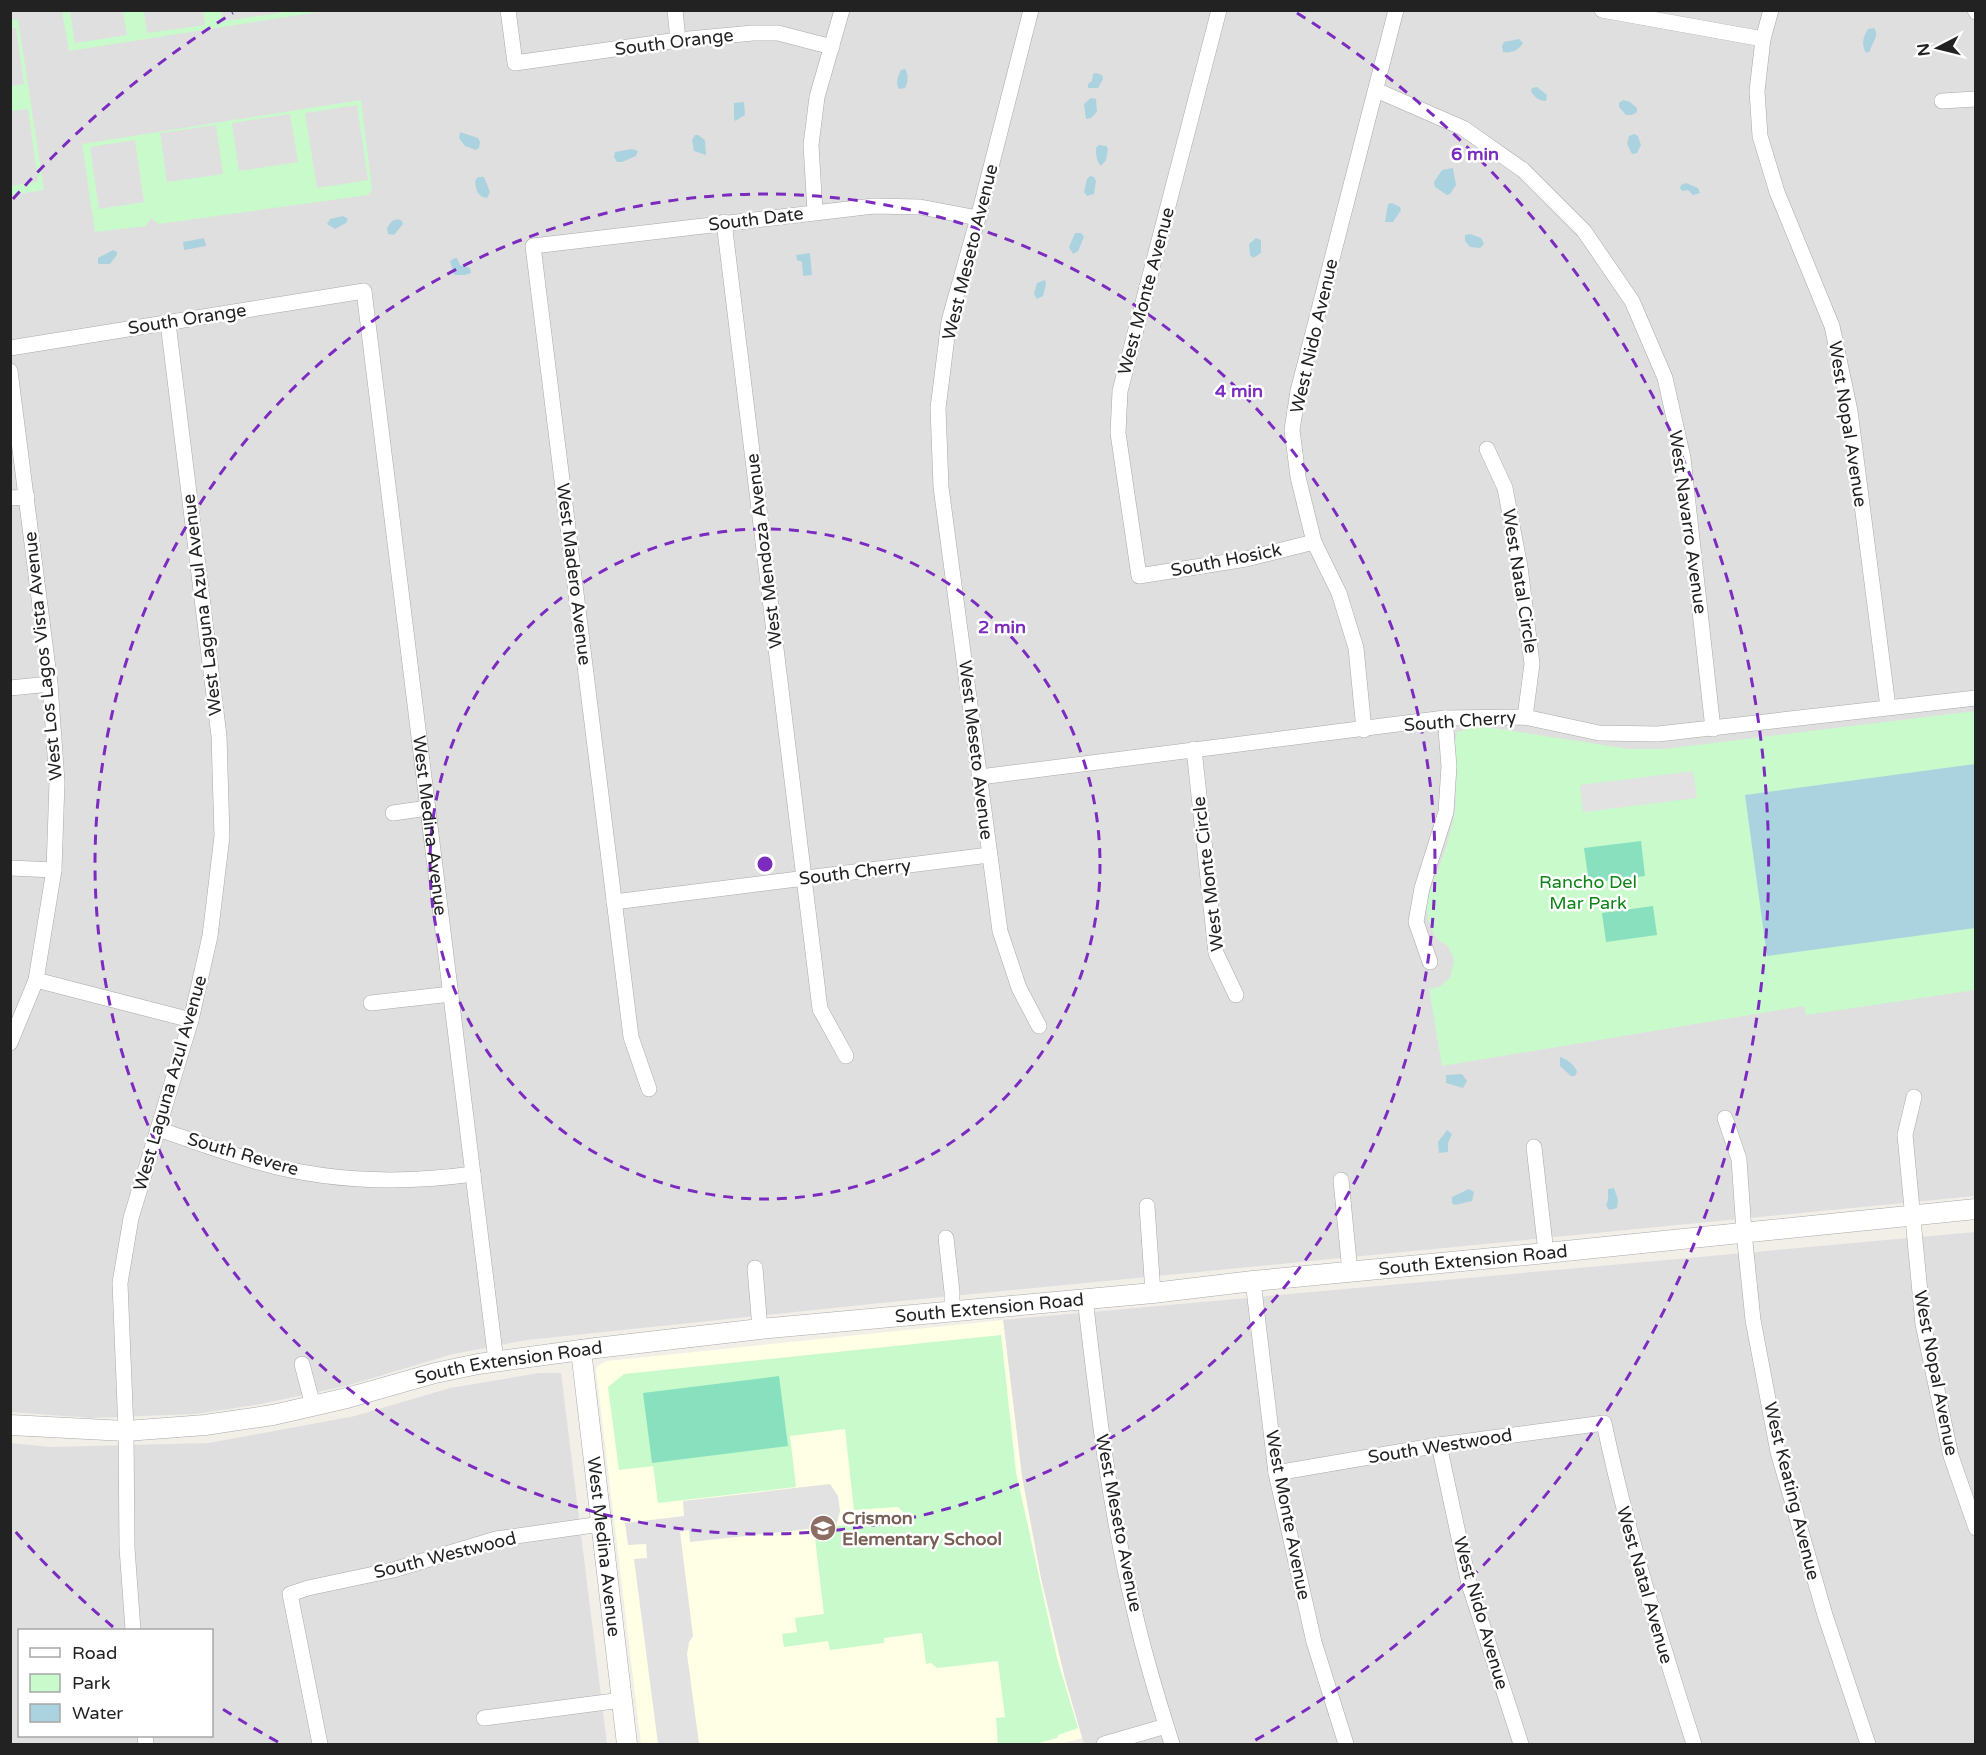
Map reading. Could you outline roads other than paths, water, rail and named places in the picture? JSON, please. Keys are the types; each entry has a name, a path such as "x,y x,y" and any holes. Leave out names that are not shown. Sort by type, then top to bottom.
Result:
{"street":[{"name":"South Orange","path":"508,10 515,63 678,40 778,33 832,46"},
{"path":"675,10 678,40"},
{"path":"814,212 811,145 817,97 842,10"},
{"name":"West Meseto Avenue","path":"1031,10 949,321 938,408 941,487 1000,931 1019,988 1039,1026"},
{"name":"West Monte Avenue","path":"1139,576 1118,433 1120,391 1220,10"},
{"name":"West Nido Avenue","path":"1364,730 1356,648 1339,593 1314,542 1298,477 1292,430 1298,391 1396,10"},
{"name":"West Nopal Avenue","path":"1772,10 1763,39 1756,90 1760,136 1778,192 1832,326 1850,411 1888,708"},
{"path":"1601,11 1763,39"},
{"name":"West Navarro Avenue","path":"1376,90 1463,128 1523,170 1584,231 1632,301 1665,378 1683,458 1713,729"},
{"path":"1942,101 1976,99"},
{"name":"South Date","path":"533,246 874,206 920,207 978,218"},
{"name":"West Mendoza Avenue","path":"724,222 820,1009 846,1056"},
{"name":"West Madero Avenue","path":"533,246 632,1037 649,1089"},
{"name":"South Orange","path":"10,348 364,291"},
{"name":"West Medina Avenue","path":"364,291 496,1361"},
{"name":"West Laguna Azul Avenue","path":"133,1629 127,1548 126,1431 120,1283 131,1218 191,1020 210,936 222,836 219,736 168,323"},
{"name":"West Los Lagos Vista Avenue","path":"10,371 50,684 57,782 54,870 36,980 10,1043"},
{"name":"West Natal Circle","path":"1487,449 1505,488 1520,567 1532,664 1525,717"},
{"path":"10,498 27,496"},
{"name":"South Hosick","path":"1139,576 1246,559 1314,542"},
{"path":"10,688 50,684"},
{"name":"South Cherry","path":"980,777 1445,718 1525,717 1599,733 1658,734 1976,698"},
{"path":"1430,962 1416,922 1422,888 1446,812 1449,766 1445,718"},
{"name":"West Monte Circle","path":"1194,749 1216,953 1236,995"},
{"path":"393,813 428,808"},
{"name":"South Cherry","path":"614,902 989,855"},
{"path":"10,868 54,870"},
{"path":"36,980 191,1020"},
{"path":"372,1003 451,994"},
{"name":"West Nopal Avenue","path":"1914,1097 1905,1135 1923,1324 1951,1456 1976,1528"},
{"name":"West Keating Avenue","path":"1725,1118 1740,1159 1744,1232 1754,1320 1778,1452 1825,1615 1868,1744"},
{"name":"South Revere","path":"158,1129 258,1162 350,1179 419,1180 473,1174"},
{"path":"1534,1147 1546,1253"},
{"path":"1341,1180 1350,1272"},
{"path":"1147,1206 1154,1293"},
{"name":"South Extension Road","path":"10,1425 126,1431 205,1425 273,1416 364,1394 435,1373 496,1361 580,1350 760,1329 1154,1293 1253,1281 1976,1209"},
{"path":"946,1238 952,1311"},
{"path":"755,1268 760,1329"},
{"name":"West Monte Avenue","path":"1253,1281 1276,1473 1314,1642 1346,1744"},
{"name":"West Meseto Avenue","path":"1085,1298 1096,1399 1111,1493 1134,1608 1172,1744"},
{"name":"West Medina Avenue","path":"580,1350 627,1744"},
{"path":"302,1364 313,1406"},
{"name":"South Westwood","path":"1276,1473 1439,1444 1604,1423"},
{"name":"West Natal Avenue","path":"1604,1423 1619,1497 1663,1649 1694,1744"},
{"name":"West Nido Avenue","path":"1439,1444 1469,1584 1521,1744"},
{"name":"South Westwood","path":"320,1744 290,1594 393,1570 496,1539 601,1524"},
{"path":"484,1718 622,1700"},
{"path":"1104,1744 1166,1726"}],"water":[{"path":"1874,28 1876,36 1870,51 1866,53 1864,38 1868,29"},
{"path":"1519,39 1523,43 1519,48 1512,52 1503,52 1504,42"},
{"path":"905,69 908,76 907,83 905,88 899,89 898,77 901,70"},
{"path":"1093,74 1102,75 1103,79 1098,88 1088,88"},
{"path":"1537,87 1547,95 1546,101 1535,97 1532,93 1532,88"},
{"path":"1091,98 1096,99 1097,112 1091,118 1086,119 1084,104"},
{"path":"1623,100 1637,108 1637,112 1626,115 1619,107 1619,103"},
{"path":"744,102 745,115 735,121 734,103"},
{"path":"460,132 478,138 479,148 476,150 465,146 459,138"},
{"path":"1634,134 1638,136 1641,145 1637,153 1632,154 1627,144 1629,136"},
{"path":"695,135 705,140 706,155 694,151 692,140"},
{"path":"1099,145 1106,146 1108,149 1106,160 1101,166 1096,155 1096,148"},
{"path":"632,149 638,151 636,156 617,162 614,157 615,152"},
{"path":"1453,168 1456,185 1447,195 1435,187 1434,182 1442,170"},
{"path":"1090,176 1096,181 1094,194 1087,196 1084,192"},
{"path":"478,177 484,177 490,192 487,198 478,192 475,181"},
{"path":"1686,183 1698,188 1700,193 1693,195 1688,190 1682,191 1681,185"},
{"path":"1392,203 1401,210 1393,222 1385,222 1388,204"},
{"path":"343,216 348,219 346,223 335,229 327,224 330,219"},
{"path":"398,219 403,224 394,235 388,234 387,228 392,221"},
{"path":"1075,233 1081,233 1084,237 1078,251 1073,254 1069,247"},
{"path":"1470,234 1481,238 1484,244 1480,248 1470,247 1465,241 1465,235"},
{"path":"204,238 206,246 184,250 183,242"},
{"path":"1256,238 1261,240 1261,253 1253,258 1250,255 1249,244"},
{"path":"113,250 117,252 117,255 110,264 98,264 98,258"},
{"path":"810,253 812,275 803,276 802,262 797,260 796,255"},
{"path":"455,258 460,265 470,268 471,273 454,275 450,261"},
{"path":"1045,280 1043,296 1037,299 1034,294 1037,283"},
{"path":"1975,764 1975,928 1767,956 1745,795"},
{"path":"1560,1057 1574,1067 1577,1072 1575,1076 1571,1076 1560,1066"},
{"path":"1462,1074 1467,1081 1463,1088 1446,1083 1446,1075"},
{"path":"1447,1130 1452,1134 1448,1143 1448,1152 1439,1153 1438,1142"},
{"path":"1614,1188 1618,1200 1617,1208 1609,1210 1606,1205 1608,1189"},
{"path":"1469,1189 1474,1192 1472,1201 1455,1205 1452,1203 1452,1197"}],"place":[{"name":"Crismon Elementary School","path":"823,1528"}],"park label":[{"name":"Rancho Del Mar Park","path":"1588,892"}]}
